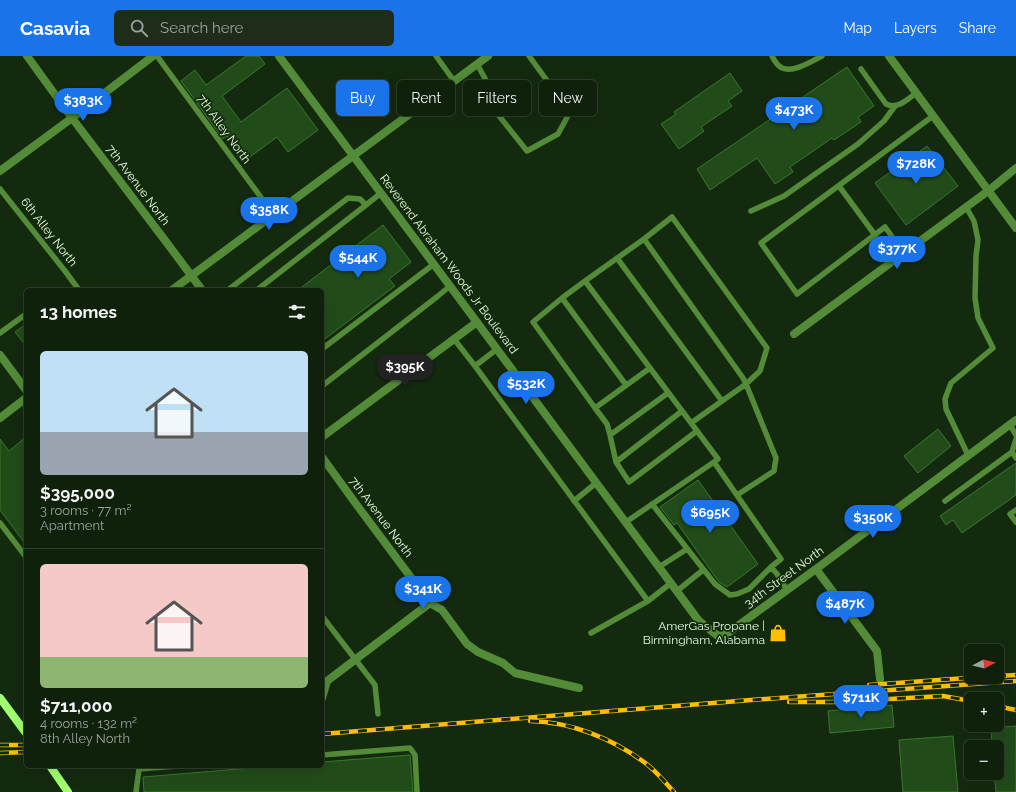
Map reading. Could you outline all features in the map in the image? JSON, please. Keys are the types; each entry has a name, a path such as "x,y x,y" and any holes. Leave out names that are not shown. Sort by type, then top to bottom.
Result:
{"main road":[{"path":"0,698 24,731"},
{"path":"51,768 68,792"}],"street":[{"name":"7th Avenue North","path":"27,56 200,288"},
{"path":"0,170 72,118 153,56"},
{"name":"Reverend Abraham Woods Jr Boulevard","path":"279,56 699,621 718,636"},
{"path":"455,80 488,56"},
{"path":"889,56 1016,228"},
{"path":"175,288 407,116"},
{"path":"794,334 988,191 1016,168"},
{"path":"324,436 477,322"},
{"path":"0,355 24,387"},
{"path":"0,418 24,400"},
{"name":"34th Street North","path":"718,636 728,633 1013,422"},
{"name":"7th Avenue North","path":"324,460 430,603 442,610 467,644 478,652 503,663 515,673 578,688"},
{"path":"816,569 877,651 880,679"},
{"path":"324,691 327,681 430,603"}],"lane":[{"name":"7th Alley North","path":"157,56 274,215"},
{"path":"436,56 453,80"},
{"path":"477,64 488,84 488,97 496,112 527,151 558,134 570,112 529,56"},
{"path":"772,56 781,68 788,69 803,66 822,56"},
{"path":"861,69 886,104 890,106 902,104 916,93"},
{"path":"751,211 784,196 858,144 884,121 895,106"},
{"path":"904,253 885,227 797,294 761,243 933,116"},
{"path":"839,186 875,235"},
{"name":"6th Alley North","path":"0,189 78,288"},
{"path":"260,288 381,193"},
{"path":"231,288 348,198 360,199 366,205"},
{"path":"966,207 974,221 978,240 975,298 978,318 993,348 951,383 945,399 946,409 968,455"},
{"path":"691,423 746,384 760,371 767,348 672,217 562,298 533,322 607,424 616,462 629,482 697,431"},
{"path":"644,239 743,378 776,458 774,471 737,495"},
{"path":"617,258 722,401"},
{"path":"324,347 434,264"},
{"path":"585,281 718,459 626,522"},
{"path":"324,384 450,286"},
{"path":"562,298 626,385"},
{"path":"0,333 24,315"},
{"path":"454,339 648,601"},
{"path":"475,366 497,349"},
{"path":"595,408 650,368"},
{"path":"610,435 668,393"},
{"path":"616,462 682,411"},
{"path":"1013,422 1016,435"},
{"path":"945,501 1012,452 1016,439"},
{"path":"1012,452 1016,458"},
{"path":"652,504 714,584 730,595 749,589 781,559 714,462"},
{"path":"574,501 596,483"},
{"path":"1016,510 1010,514 1016,522"},
{"path":"0,522 24,554"},
{"path":"659,567 687,549"},
{"path":"771,567 787,590"},
{"path":"677,591 703,570"},
{"path":"591,633 648,601 671,583"},
{"path":"324,619 375,685 378,714"},
{"path":"324,755 410,748 415,755 417,792"},
{"path":"136,792 138,769 151,768"}],"building":[{"path":"246,56 259,56 265,64 222,96 241,122 287,88 318,130 288,152 277,137 243,162 233,149 236,147 227,136 223,139 181,81 195,70 206,85"},
{"path":"847,67 874,106 858,117 861,122 834,140 832,138 790,167 793,172 775,184 757,158 710,190 697,169"},
{"path":"730,73 742,91 728,101 732,106 701,127 704,131 679,149 661,124 676,114 674,112"},
{"path":"927,146 958,186 906,225 875,183"},
{"path":"383,225 411,262 389,279 395,286 324,339 324,288 301,288"},
{"path":"24,325 24,343 15,332"},
{"path":"938,429 951,446 918,473 904,456"},
{"path":"0,439 9,451 24,439 24,542 0,510"},
{"path":"1016,463 1016,495 962,533 953,520 946,525 940,516"},
{"path":"698,480 758,564 727,587 719,582 677,523 674,525 660,507"},
{"path":"892,705 894,727 830,733 828,711"},
{"path":"1016,726 1016,792 996,792 995,780 1004,780 1004,740 992,740 991,732 1004,732 1004,727"},
{"path":"953,736 958,792 903,792 899,740"},
{"path":"410,755 413,792 144,792 143,777 251,768 324,768 324,762"}],"railway":[{"path":"1004,676 1016,675"},
{"path":"869,685 964,678"},
{"path":"324,734 751,700 1016,681"},
{"path":"789,702 836,702 943,696 964,700"},
{"path":"1004,707 1016,710"},
{"path":"530,721 560,724 604,739 631,753 644,762 656,772 674,792"},
{"path":"0,745 24,745"},
{"path":"0,753 24,752"}],"place":[{"name":"AmerGas Propane | Birmingham, Alabama","path":"778,633"}]}
